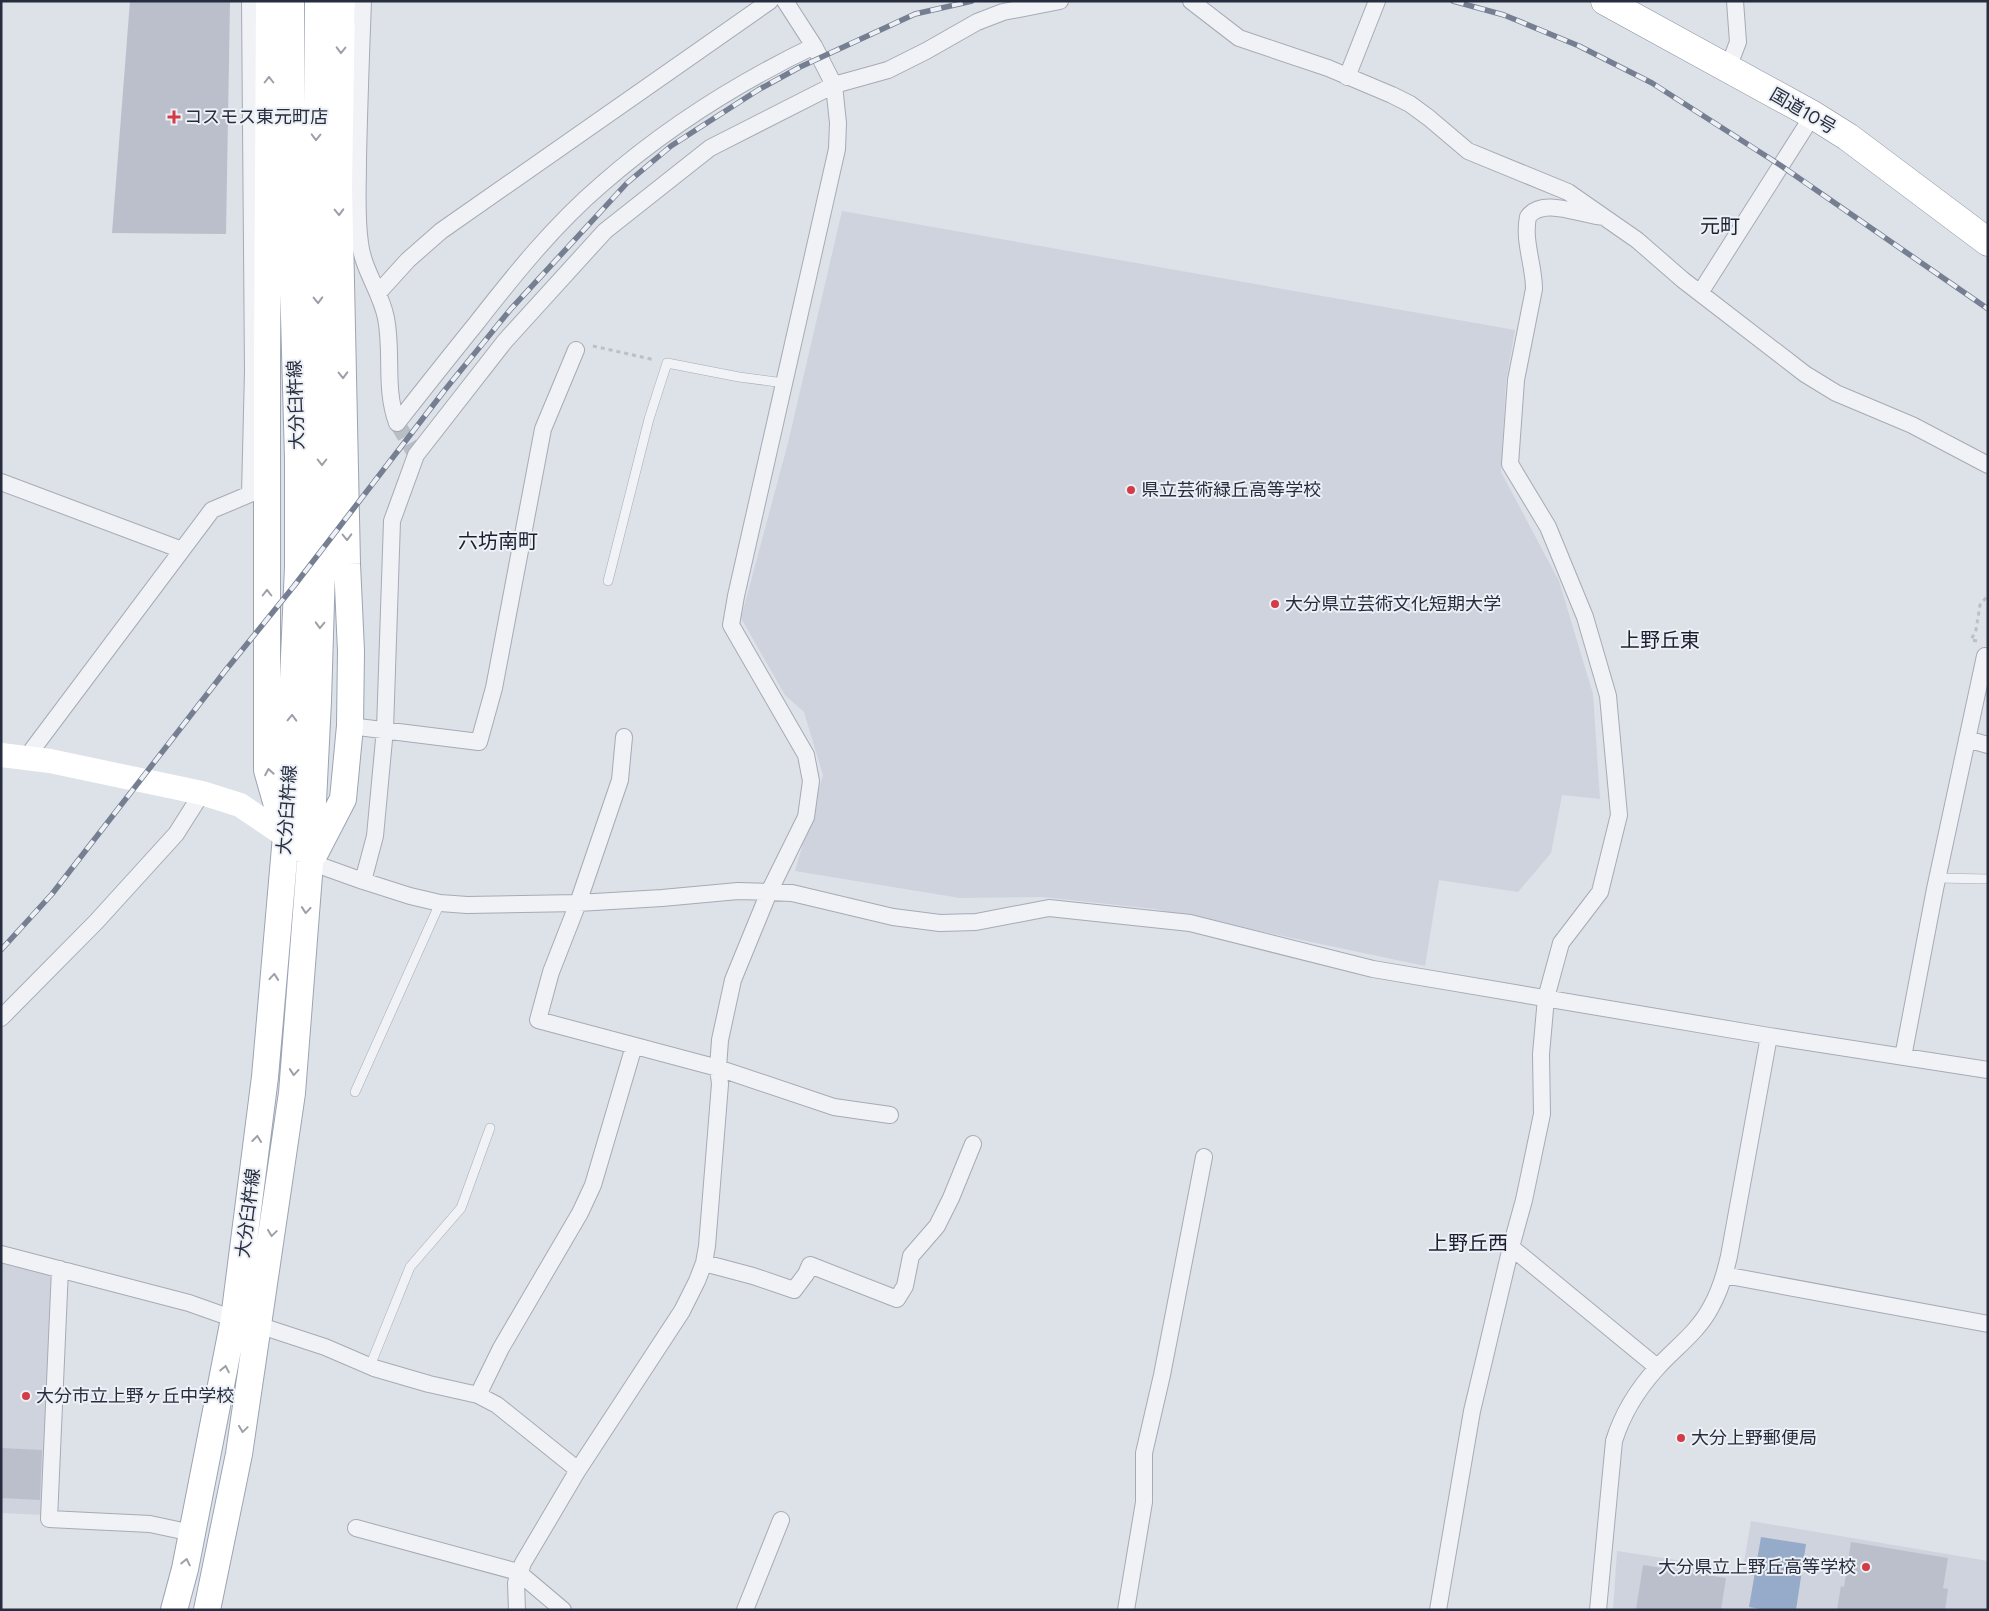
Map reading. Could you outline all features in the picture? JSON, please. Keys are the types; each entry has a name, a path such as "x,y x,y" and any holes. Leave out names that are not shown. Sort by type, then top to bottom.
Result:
{"highway":[{"name":"国道10号","path":"1605,1 1813,115 1848,137 1988,242"}],"main road":[{"path":"270,1 259,384 267,770 286,836"},
{"name":"大分臼杵線","path":"206,1610 239,1454 246,1322 286,836 298,567 298,459 291,209 291,1"},
{"name":"大分臼杵線","path":"174,1610 246,1322 292,1093 310,862 322,568 322,458 316,210 318,1"},
{"path":"310,862 343,799 350,726 351,651 347,564 339,188 342,1"}],"street":[{"path":"26,758 212,510 250,494 259,384 250,1"},
{"path":"362,1 357,208 360,245 366,270 378,293 386,317 389,394 397,423 532,255 601,184 648,146 733,88 814,46"},
{"path":"378,293 408,260 441,231 770,1"},
{"path":"517,1610 518,1572 578,1470 682,1311 704,1263 710,1227 720,1084 718,1068 720,1040 733,980 769,892 806,817 811,781 806,755 731,625 837,149 838,123 834,85 814,46 785,1"},
{"path":"362,881 375,836 385,729 392,521 416,455 506,341 605,231 710,148 834,85 888,70 977,22 1002,12 1060,1"},
{"path":"1191,1 1239,38 1328,68 1410,104 1468,151 1568,192 1637,240 1700,293 1755,334 1783,358 1824,386 1912,425 1988,464"},
{"path":"1347,77 1377,1"},
{"path":"1728,68 1738,42 1735,1"},
{"path":"1700,293 1813,115"},
{"path":"1438,1610 1472,1411 1524,1200 1542,1114 1541,1054 1546,998 1561,943 1600,892 1619,816 1608,696 1585,617 1548,527 1510,464 1516,380 1534,289 1534,277 1526,227 1530,213 1544,207 1560,208 1604,217"},
{"path":"350,726 479,742 494,688 543,429 576,350"},
{"path":"1,482 182,550"},
{"path":"1902,1057 1937,878 1985,656"},
{"path":"624,737 620,780 578,903 551,972 538,1020 718,1068 834,1107 890,1114"},
{"path":"1967,739 1988,745"},
{"path":"1,755 50,761 202,793 240,806 286,836 310,862 362,881 440,903 467,905 578,903 738,891 792,893 893,916 940,923 976,922 1049,908 1190,923 1373,969 1769,1036 1988,1070"},
{"path":"1,1018 96,922 176,834 202,793"},
{"path":"1598,1610 1614,1441 1627,1407 1635,1394 1700,1323 1711,1308 1724,1275 1769,1036"},
{"path":"478,1395 500,1348 580,1213 593,1185 634,1046"},
{"path":"704,1263 753,1276 794,1290 806,1274 810,1264 897,1299 905,1286 911,1256 936,1226 951,1198 972,1144"},
{"path":"1126,1610 1144,1502 1144,1453 1162,1375 1204,1157"},
{"path":"1511,1247 1657,1368"},
{"path":"1,1254 189,1304 325,1346 370,1366 429,1384 478,1395 497,1405 578,1470"},
{"path":"60,1269 50,1519 150,1524 192,1533"},
{"path":"1724,1275 1988,1324"},
{"path":"745,1610 782,1520"},
{"path":"356,1528 518,1572 563,1610"}],"lane":[{"path":"608,581 649,419 668,363 739,377 784,383"},
{"path":"1937,878 1988,879"},
{"path":"355,1092 440,903"},
{"path":"370,1366 410,1267 460,1208 490,1128"}],"path":[{"path":"576,350 588,345 668,363"},
{"path":"1985,656 1983,642 1971,640 1976,630 1980,605 1988,595"}],"shaded area":[{"path":"842,211 1515,330 1506,382 1501,472 1559,581 1593,694 1600,799 1562,795 1551,853 1518,892 1439,880 1425,966 1155,909 1042,897 960,898 795,871 823,775 804,712 785,695 741,618 788,443"},
{"name":"大分市立上野ヶ丘中学校","path":"1,1262 55,1276 45,1515 1,1513"},
{"name":"大分県立上野丘高等学校","path":"1751,1521 1988,1561 1988,1610 1613,1610 1617,1551 1683,1561 1742,1574"}],"water":[{"path":"1761,1537 1806,1544 1796,1610 1766,1610 1749,1607"}],"building":[{"name":"コスモス東元町店","path":"130,1 230,1 226,234 112,233"},
{"path":"1,1448 42,1450 40,1500 1,1498"},
{"path":"1851,1542 1948,1558 1943,1588 1948,1589 1945,1610 1837,1610 1841,1586 1844,1587"},
{"path":"1643,1565 1726,1578 1721,1610 1636,1610"}],"tunnel":[{"path":"397,423 416,455"}],"railway":[{"path":"1,950 52,894 225,671 294,586 444,391 510,310 627,183 671,146 758,90 800,67 915,14 972,1"},
{"path":"1453,1 1504,15 1579,46 1652,83 1780,165 1988,309"}],"place":[{"name":"コスモス東元町店","path":"174,117"},
{"name":"県立芸術緑丘高等学校","path":"1131,490"},
{"name":"大分県立芸術文化短期大学","path":"1275,604"},
{"name":"大分市立上野ヶ丘中学校","path":"26,1396"},
{"name":"大分上野郵便局","path":"1681,1438"},
{"name":"大分県立上野丘高等学校","path":"1866,1567"}],"district":[{"name":"元町","path":"1720,226"},
{"name":"六坊南町","path":"498,541"},
{"name":"上野丘東","path":"1660,640"},
{"name":"上野丘西","path":"1468,1243"}]}
